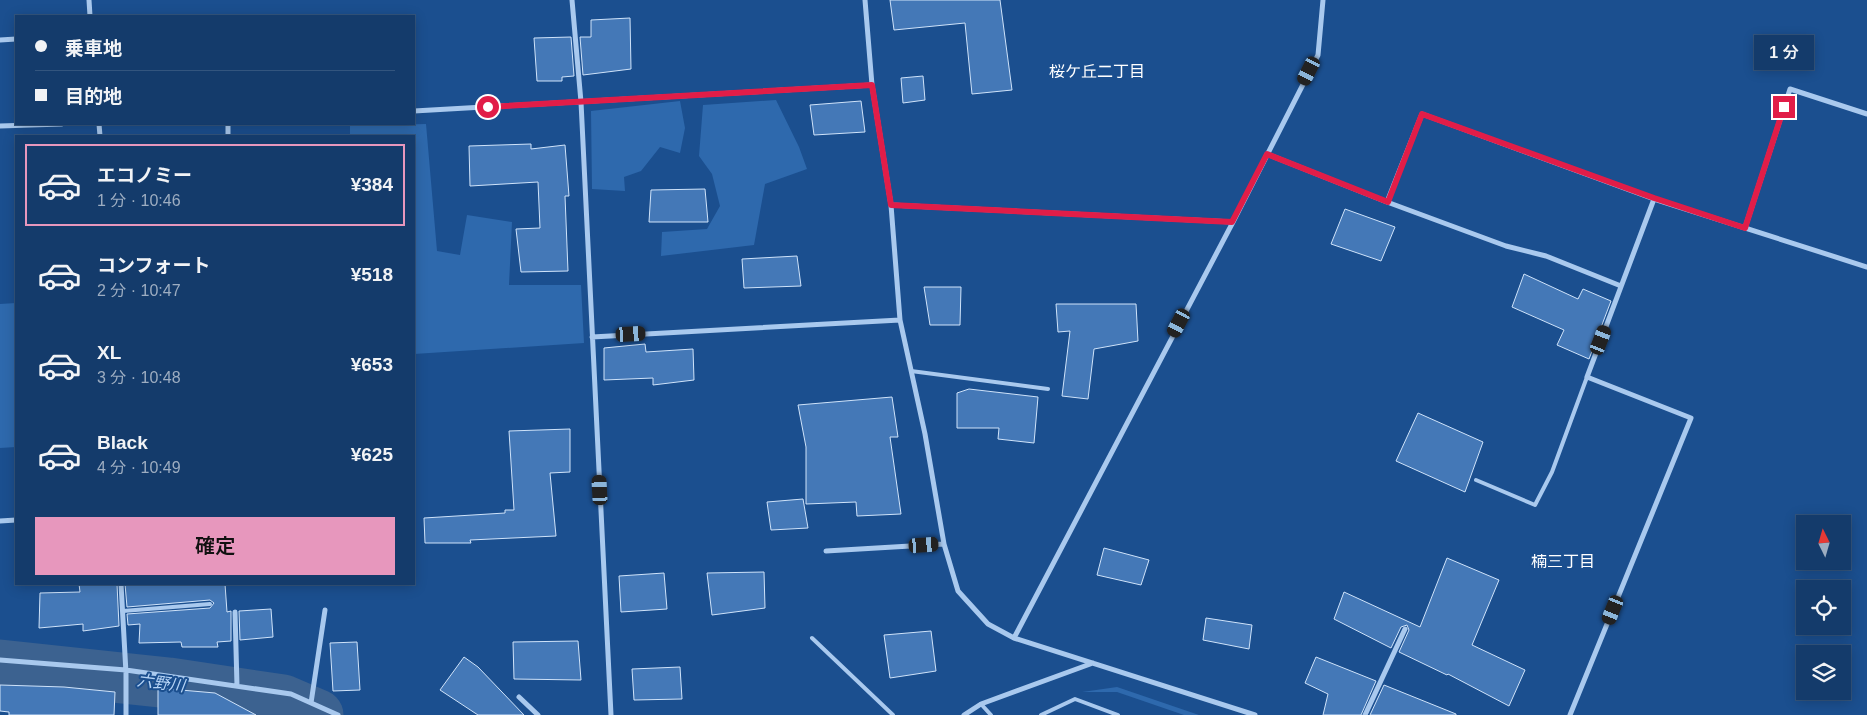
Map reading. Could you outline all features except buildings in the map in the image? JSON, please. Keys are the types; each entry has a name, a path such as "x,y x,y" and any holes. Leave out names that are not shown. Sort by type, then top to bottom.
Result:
{"street":[{"path":"89,0 90,15"},
{"path":"572,0 581,102 611,715"},
{"path":"865,0 872,85 891,205 900,320 925,434 944,544 958,591 988,624 1014,638 1255,715"},
{"path":"1014,638 1318,54 1323,0"},
{"path":"0,40 15,39"},
{"path":"415,111 872,85"},
{"path":"1745,228 1790,90 1866,113"},
{"path":"1388,202 1422,114 1654,198 1867,267"},
{"path":"0,126 31,125"},
{"path":"1267,154 1388,202 1506,246 1546,256 1621,286"},
{"path":"1570,715 1691,418 1587,377 1654,198"},
{"path":"891,205 1232,222"},
{"path":"592,337 900,320"},
{"path":"0,521 15,520"},
{"path":"826,551 944,544"},
{"path":"121,585 126,672 126,715"},
{"path":"311,703 325,610"},
{"path":"235,612 237,686"},
{"path":"1365,715 1405,630"},
{"path":"0,660 126,672 291,694 338,715"},
{"path":"964,715 981,704 1093,663"},
{"path":"519,698 538,715"}],"lane":[{"path":"911,371 1048,389"},
{"path":"1476,480 1535,505 1552,472 1587,377"},
{"path":"123,611 210,604"},
{"path":"812,638 893,715"},
{"path":"1041,715 1075,699 1118,715"},
{"path":"981,704 991,715"}],"shaded area":[{"path":"776,100 799,147 807,169 765,184 754,245 661,256 662,232 707,229 720,206 712,174 699,156 703,105"},
{"path":"680,101 685,128 680,153 660,147 641,171 624,177 625,191 592,189 591,111"},
{"path":"426,124 437,251 460,255 467,215 512,222 509,285 581,285 584,343 415,354 415,135 350,135 350,126"},
{"path":"15,303 15,447 0,448 0,304"},
{"path":"1117,687 1199,715 1184,715 1117,692 1082,692"}],"waterway":[{"name":"六野川","path":"0,665 169,683 283,700 318,715"}],"district":[{"name":"桜ケ丘二丁目","path":"1097,71"},
{"name":"楠三丁目","path":"1563,561"}],"route":[{"path":"488,107 872,85 891,205 1232,222 1267,154 1388,202 1422,114 1654,198 1745,228 1784,107"}]}
